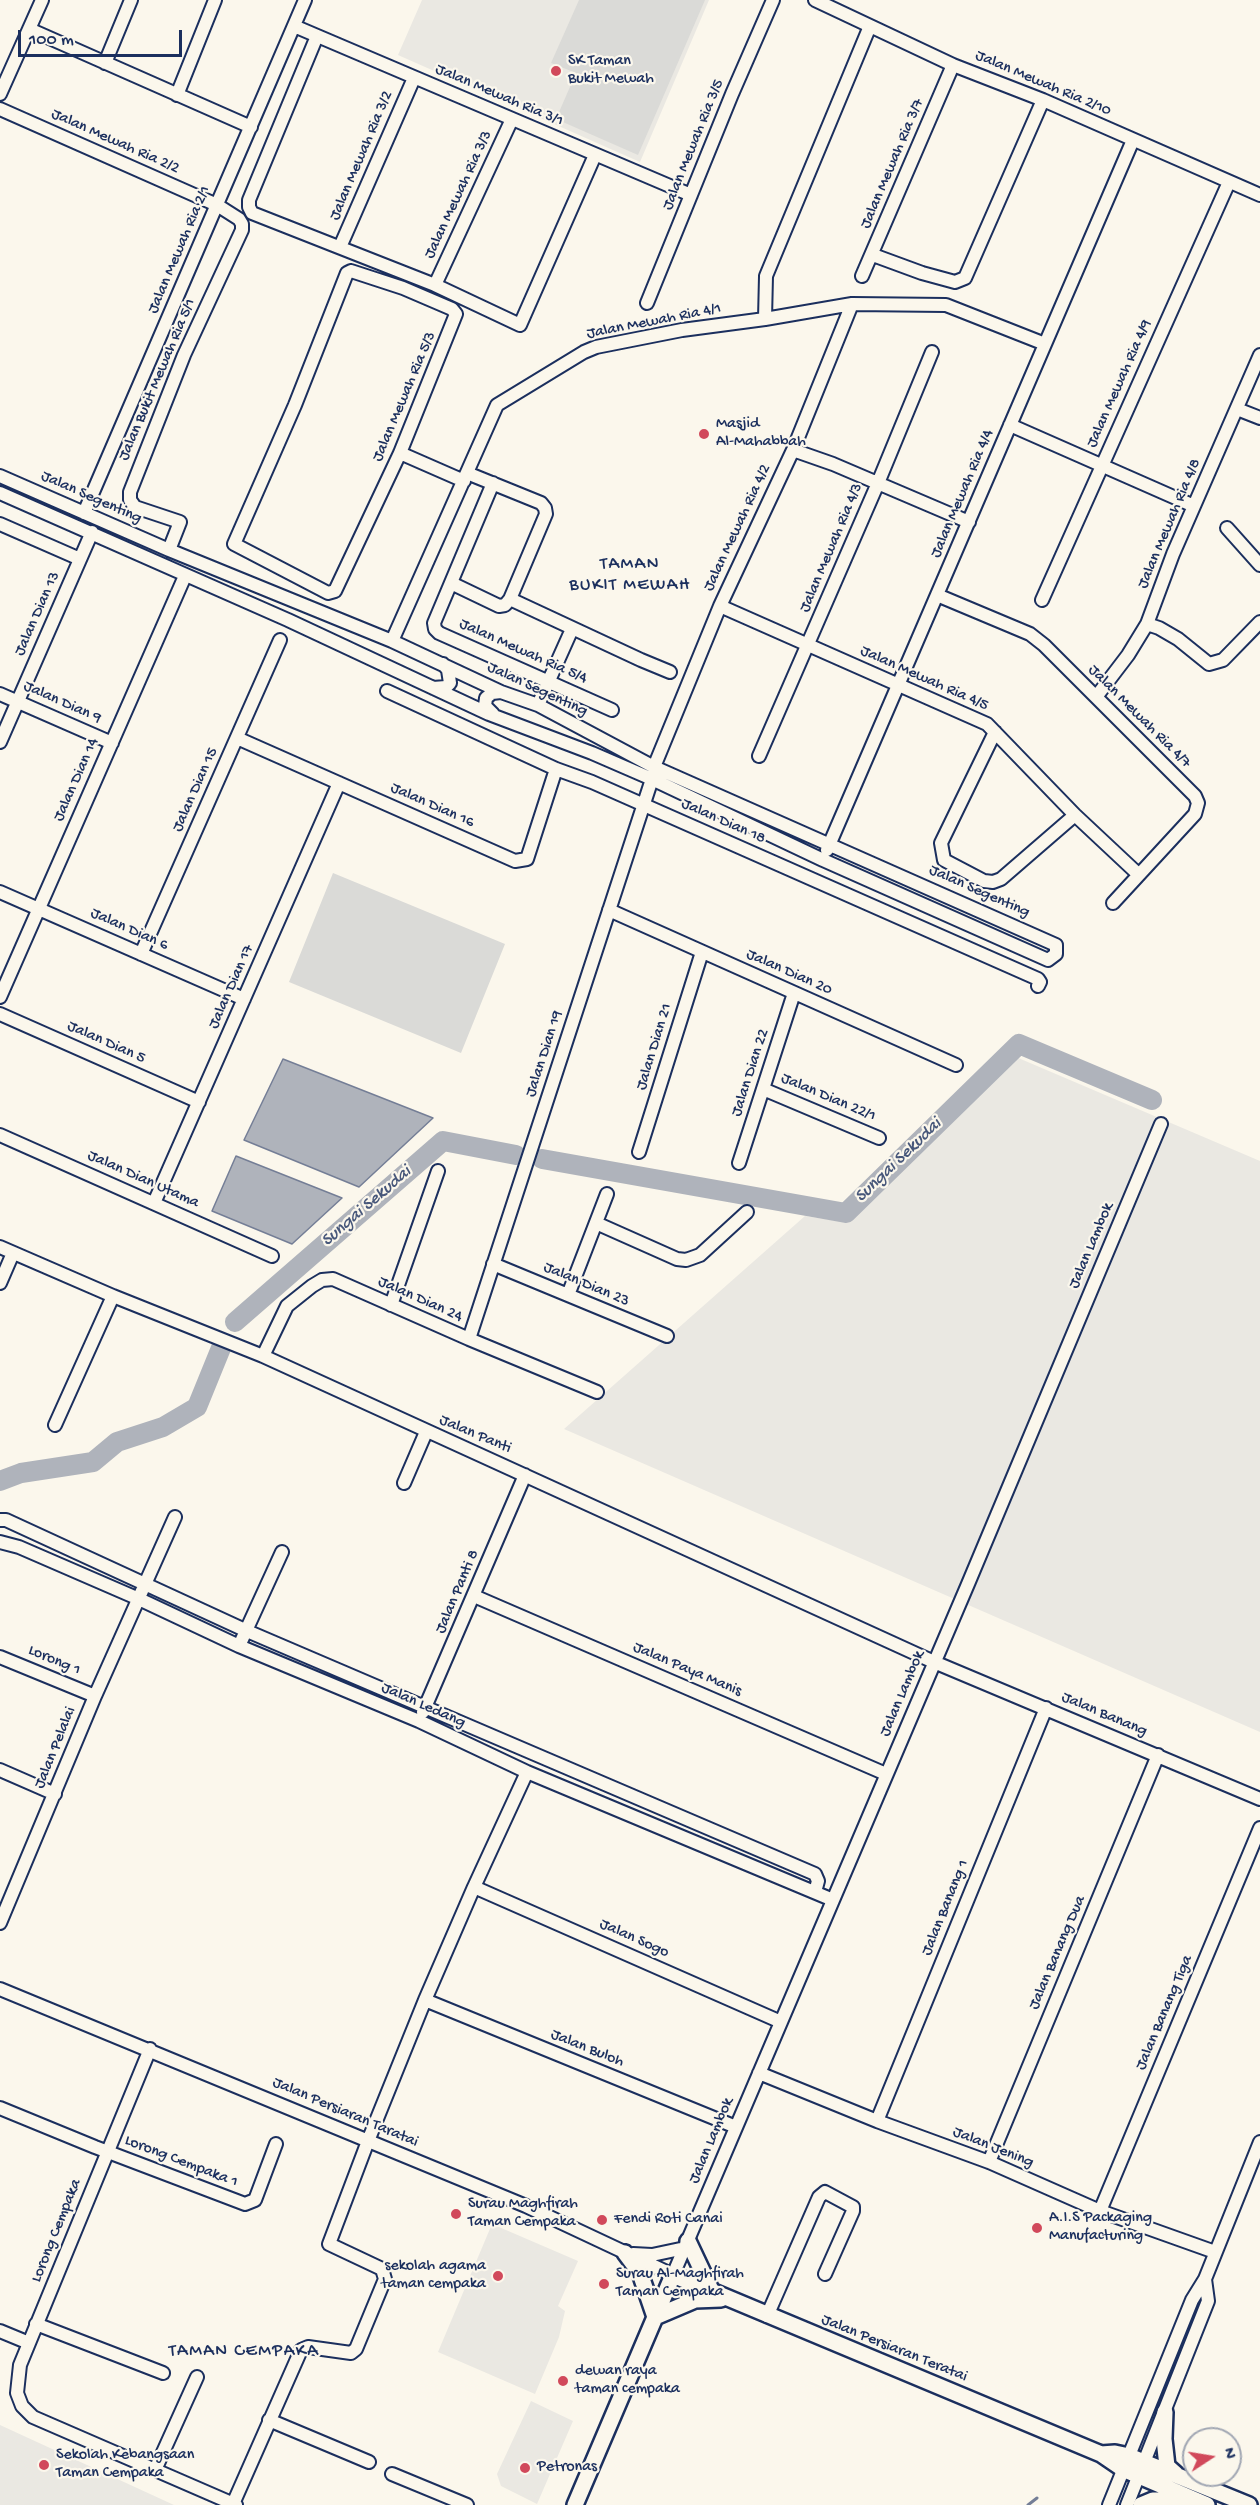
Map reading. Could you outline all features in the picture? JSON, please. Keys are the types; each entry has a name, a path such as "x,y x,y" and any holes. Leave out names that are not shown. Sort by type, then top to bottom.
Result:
{"main road":[{"path":"655,2317 695,2300 720,2297 686,2245"},
{"path":"625,2253 640,2273 655,2317"},
{"path":"575,2505 673,2276"},
{"name":"Jalan Persiaran Teratai","path":"673,2276 1142,2469"},
{"path":"1165,2412 1167,2466 1182,2476"},
{"path":"1142,2469 1182,2480"},
{"path":"1142,2469 1200,2502"},
{"path":"1205,2487 1249,2505"},
{"path":"1141,2505 1168,2498 1200,2502"}],"street":[{"path":"0,94 42,0"},
{"path":"105,63 131,0"},
{"path":"177,94 215,0"},
{"name":"Jalan Mewah Ria 2/1","path":"84,513 305,0"},
{"name":"Jalan Mewah Ria 3/5","path":"647,303 773,0"},
{"name":"Jalan Mewah Ria 2/10","path":"815,0 953,65 1043,100 1260,195"},
{"name":"Jalan Mewah Ria 3/1","path":"294,26 691,195"},
{"path":"765,319 766,276 870,26"},
{"path":"29,29 251,127"},
{"path":"317,36 249,200 252,213 435,285 520,325 595,154"},
{"name":"Jalan Mewah Ria 3/7","path":"862,276 953,65"},
{"name":"Jalan Mewah Ria 3/2","path":"340,247 414,78"},
{"path":"873,255 955,282 965,278 1043,100"},
{"name":"Jalan Mewah Ria 2/2","path":"0,109 217,205"},
{"name":"Jalan Mewah Ria 3/3","path":"435,285 512,119"},
{"name":"Jalan Mewah Ria 4/4","path":"823,860 1133,140"},
{"name":"Jalan Mewah Ria 4/9","path":"1042,600 1228,182"},
{"name":"Jalan Bukit Mewah Ria 5/1","path":"169,550 180,522 135,507 130,500 130,492 184,355 242,230 239,219 217,205"},
{"name":"Jalan Mewah Ria 5/3","path":"356,271 403,288 452,309 456,314 400,453 335,591 328,593 234,544 295,405 347,273 356,271"},
{"name":"Jalan Mewah Ria 4/1","path":"392,641 497,405 584,352 596,347 682,330 852,304 946,305 1045,344"},
{"name":"Jalan Mewah Ria 4/2","path":"653,773 720,606 793,450 852,304"},
{"name":"Jalan Mewah Ria 4/3","path":"759,756 878,483 932,352"},
{"name":"Jalan Mewah Ria 4/8","path":"1096,697 1128,655 1147,624 1194,506 1260,355"},
{"path":"1237,409 1260,418"},
{"path":"1010,425 1194,506"},
{"path":"793,450 833,464 969,522"},
{"path":"400,453 465,477 493,483 541,503 545,508 546,514 510,599 505,605 500,606 451,584"},
{"name":"Jalan Segenting","path":"0,476 169,550 392,641 501,692 538,705 653,773 823,860 1048,960 1056,954 1056,945 830,844 653,773 497,717 92,532 0,493"},
{"name":"Jalan Mewah Ria 5/4","path":"493,483 434,623 435,629 439,633 612,710"},
{"path":"0,524 80,559"},
{"path":"1227,528 1260,565"},
{"name":"Jalan Dian 13","path":"0,742 92,532"},
{"name":"Jalan Dian 14","path":"0,997 185,576"},
{"name":"Jalan Mewah Ria 4/7","path":"937,595 1030,634 1044,645 1195,796 1198,803 1195,814 1113,903"},
{"path":"510,599 670,672"},
{"name":"Jalan Mewah Ria 4/5","path":"720,606 978,719 995,732 1075,815 1138,874"},
{"path":"1147,624 1178,639 1209,664 1223,660 1260,622"},
{"path":"538,705 572,629"},
{"name":"Jalan Dian 15","path":"141,954 280,640"},
{"path":"430,687 446,687 450,682 448,670 442,664"},
{"name":"Jalan Dian 18","path":"387,691 556,769 592,782 1038,979 1040,982 1038,986"},
{"path":"497,717 485,706 486,698 492,693 501,692"},
{"name":"Jalan Dian 9","path":"0,694 112,743"},
{"path":"995,732 941,843 944,860 984,881 993,882 1001,879 1075,815"},
{"name":"Jalan Dian 16","path":"237,738 521,862 526,859 556,769"},
{"name":"Jalan Dian 19","path":"469,1339 653,773"},
{"name":"Jalan Dian 17","path":"154,1203 339,783"},
{"name":"Jalan Dian 6","path":"0,892 244,999"},
{"name":"Jalan Dian 20","path":"609,910 956,1065"},
{"name":"Jalan Dian 21","path":"639,1152 702,952"},
{"name":"Jalan Dian 22","path":"739,1163 794,993"},
{"name":"Jalan Dian 5","path":"0,1014 199,1102"},
{"name":"Jalan Dian 22/1","path":"763,1089 879,1138"},
{"name":"Jalan Lambok","path":"673,2276 1161,1124"},
{"name":"Jalan Dian Utama","path":"0,1134 273,1256"},
{"path":"391,1305 438,1171"},
{"path":"568,1295 607,1194"},
{"path":"596,1223 677,1259 686,1260 700,1255 747,1212"},
{"name":"Jalan Panti","path":"0,1247 113,1296 263,1356 934,1662"},
{"path":"0,1283 13,1253"},
{"name":"Jalan Dian 23","path":"493,1264 667,1336"},
{"name":"Jalan Dian 24","path":"263,1356 287,1306 322,1280 333,1279 597,1392"},
{"path":"55,1425 113,1296"},
{"path":"404,1483 426,1432"},
{"name":"Jalan Panti 8","path":"418,1721 525,1475"},
{"name":"Jalan Pelalai","path":"0,1923 95,1696 176,1517"},
{"path":"0,1520 6,1520 247,1631 815,1874 818,1881 815,1892"},
{"name":"Jalan Ledang","path":"0,1542 19,1547 139,1599 239,1647 418,1721 527,1772 833,1900"},
{"path":"239,1647 282,1552"},
{"name":"Jalan Paya Manis","path":"474,1596 886,1774"},
{"name":"Lorong 1","path":"0,1657 95,1696"},
{"name":"Jalan Banang","path":"934,1662 1260,1799"},
{"name":"Jalan Banang 1","path":"877,2121 1046,1708"},
{"name":"Jalan Banang Dua","path":"989,2162 1158,1755"},
{"path":"0,1770 55,1794"},
{"path":"234,2504 301,2350 308,2347 351,2353 356,2349 385,2279 382,2269 328,2244 425,2000 527,1772"},
{"name":"Jalan Banang Tiga","path":"1100,2211 1260,1828"},
{"name":"Jalan Sogo","path":"474,1887 781,2022"},
{"name":"Jalan Persiaran Taratai","path":"0,1989 526,2206 673,2276"},
{"name":"Jalan Buloh","path":"425,2000 736,2127"},
{"name":"Lorong Cempaka","path":"150,2049 28,2343 16,2385 19,2399 26,2411 33,2417 234,2504"},
{"name":"Jalan Jening","path":"759,2073 877,2121 989,2162 1100,2211 1215,2252"},
{"path":"0,2108 108,2151"},
{"path":"1109,2505 1192,2300 1205,2279 1260,2142"},
{"name":"Lorong Cempaka 1","path":"108,2151 245,2204 255,2200 276,2144"},
{"path":"767,2316 819,2197 825,2192 853,2207 825,2274"},
{"path":"625,2253 652,2255 686,2245"},
{"path":"1127,2505 1208,2301 1205,2279"},
{"path":"36,2324 163,2373"},
{"path":"0,2331 28,2343"},
{"path":"155,2470 197,2377"},
{"path":"269,2420 369,2462"},
{"path":"392,2474 467,2505"}],"shaded area":[{"name":"SK Taman Bukit Mewah","path":"422,0 709,0 640,162 398,55"},
{"path":"579,0 705,0 638,155 556,119 576,73 551,63"},
{"path":"333,873 505,944 461,1053 289,982"},
{"path":"1016,1057 1260,1161 1260,1732 564,1429 805,1216 845,1222"},
{"path":"283,1059 433,1118 359,1187 244,1140"},
{"path":"236,1156 342,1198 292,1244 212,1211"},
{"path":"492,2224 578,2261 558,2306 565,2311 559,2337 535,2394 438,2352"},
{"path":"531,2401 573,2421 537,2504 501,2486 497,2474"},
{"name":"Sekolah Kebangsaan Taman Cempaka","path":"0,2425 174,2505 0,2505"}],"waterway":[{"name":"Sungai Sekudai","path":"542,1159 846,1213 1019,1044 1152,1100"},
{"name":"Sungai Sekudai","path":"235,1322 443,1141 516,1155"},
{"name":"Sungai Sekudai","path":"0,1481 21,1473 93,1462 117,1442 163,1427 197,1407 221,1348"},
{"path":"1028,2505 1037,2498"}],"place":[{"name":"SK Taman Bukit Mewah","path":"556,71"},
{"name":"Masjid Al-Mahabbah","path":"704,434"},
{"name":"Surau Maghfirah Taman Cempaka","path":"456,2214"},
{"name":"Fendi Roti Canai","path":"602,2220"},
{"name":"A.I.S Packaging Manufacturing","path":"1037,2228"},
{"name":"sekolah agama taman cempaka","path":"498,2276"},
{"name":"Surau Al-Maghfirah Taman Cempaka","path":"604,2284"},
{"name":"dewan raya taman cempaka","path":"563,2381"},
{"name":"Sekolah Kebangsaan Taman Cempaka","path":"44,2465"},
{"name":"Petronas","path":"525,2468"}],"district":[{"name":"TAMAN BUKIT MEWAH","path":"630,575"},
{"name":"TAMAN CEMPAKA","path":"244,2352"}]}
